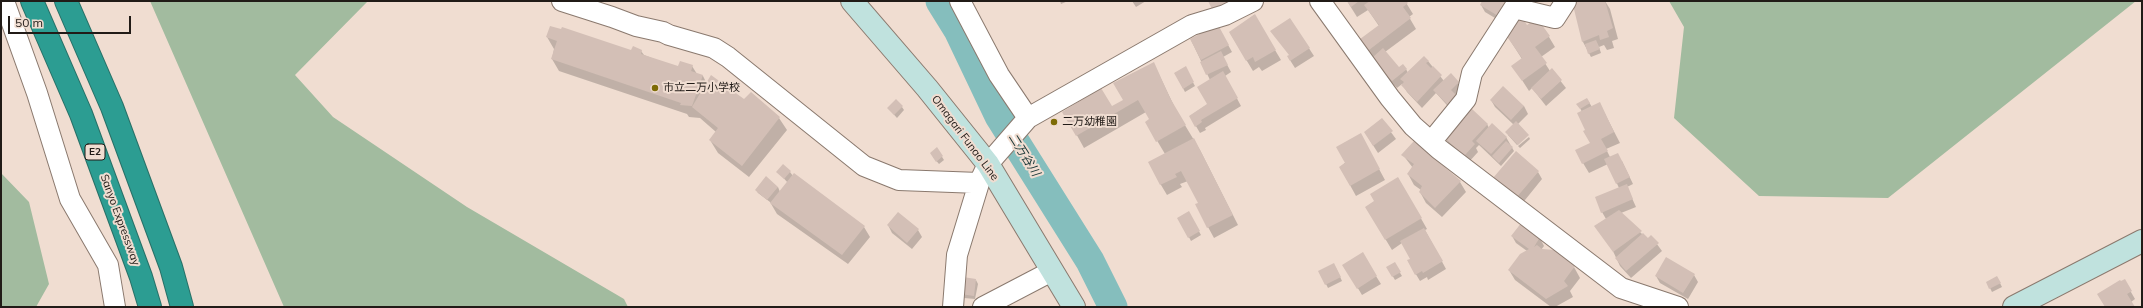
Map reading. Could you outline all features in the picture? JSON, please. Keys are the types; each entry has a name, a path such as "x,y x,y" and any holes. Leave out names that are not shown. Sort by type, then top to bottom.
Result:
{"highway":[{"name":"Sanyo Expressway","path":"32,1 81,114 141,277 150,307"},
{"path":"66,1 112,107 170,267 182,307"}],"main road":[{"name":"Omagari Funao Line","path":"852,1 927,88 984,174 1052,271 1074,307"},
{"path":"2014,307 2043,301 2142,241"}],"street":[{"path":"4,1 37,93 70,199 108,265 115,307"},
{"path":"562,1 636,26 663,32 714,48 728,57 864,166 899,180 984,174"},
{"path":"960,1 999,75 1028,118"},
{"path":"953,307 957,255 984,174 1028,118 1192,25 1225,15 1253,1"},
{"path":"1320,1 1390,98 1413,126 1431,142 1621,288 1678,307"},
{"path":"1431,142 1466,99 1472,73 1514,8 1555,18 1566,1"},
{"path":"983,307 1052,271"}],"green space":[{"path":"150,1 368,1 295,75 333,117 467,207 624,299 628,307 284,307"},
{"path":"1669,1 2136,1 1888,198 1759,196 1674,118 1684,27"},
{"path":"1,173 29,202 49,284 36,307 1,307"}],"building":[{"path":"1208,1 1237,1 1214,13"},
{"path":"1347,1 1359,1 1351,7"},
{"path":"1370,1 1406,1 1408,3 1403,7 1411,18 1365,53 1356,42 1379,25 1364,5"},
{"path":"1482,1 1502,1 1508,4 1500,17 1480,5"},
{"path":"1572,1 1605,1 1613,28 1607,31 1609,37 1600,40 1599,35 1582,42"},
{"path":"1255,14 1276,50 1255,62 1253,57 1246,61 1229,32"},
{"path":"1522,17 1527,25 1537,18 1550,36 1535,47 1547,63 1522,81 1511,66 1522,58 1503,31"},
{"path":"1290,18 1310,48 1290,61 1287,56 1289,55 1270,31"},
{"path":"1216,21 1229,45 1201,60 1190,39 1211,28"},
{"path":"550,26 561,29 562,27 631,50 633,46 642,50 641,54 678,66 680,61 693,65 691,71 703,75 692,106 680,105 681,103 551,59 557,41 546,37"},
{"path":"1596,40 1600,49 1588,54 1585,44"},
{"path":"1383,48 1399,67 1403,64 1407,69 1392,81 1372,58"},
{"path":"1221,51 1228,65 1206,75 1200,62"},
{"path":"1424,56 1429,61 1426,63 1431,68 1433,66 1442,75 1417,102 1401,85 1404,82 1400,79"},
{"path":"1154,62 1170,98 1186,125 1156,142 1145,122 1149,119 1138,100 1076,136 1062,112 1101,88 1112,106 1123,100 1113,83"},
{"path":"1186,66 1194,82 1183,89 1174,73"},
{"path":"1552,68 1562,80 1541,99 1531,88"},
{"path":"1223,71 1238,98 1201,120 1202,122 1195,127 1189,116 1207,104 1197,87"},
{"path":"1451,73 1459,82 1451,90 1459,98 1450,107 1433,90"},
{"path":"711,75 744,99 751,92 780,117 742,166 709,140 718,128 692,107"},
{"path":"1503,86 1524,106 1511,120 1490,100"},
{"path":"1587,98 1590,103 1580,109 1576,104"},
{"path":"896,99 903,106 894,115 887,108"},
{"path":"1600,102 1614,132 1601,139 1608,151 1582,164 1575,150 1590,143 1583,131 1585,130 1577,113"},
{"path":"1471,108 1488,124 1472,141 1475,144 1464,156 1444,137"},
{"path":"1382,118 1393,131 1373,146 1364,132"},
{"path":"1516,121 1529,135 1518,145 1505,132"},
{"path":"1492,123 1507,137 1491,154 1476,141"},
{"path":"1361,133 1380,169 1350,186 1339,167 1345,163 1336,147"},
{"path":"1194,138 1233,215 1207,228 1195,204 1198,203 1181,171 1175,174 1177,177 1160,185 1148,162"},
{"path":"1414,141 1461,181 1435,208 1419,192 1422,186 1407,174 1414,164 1401,155"},
{"path":"1506,141 1513,147 1499,163 1492,156"},
{"path":"937,147 943,156 936,162 930,153"},
{"path":"1516,151 1539,171 1516,198 1493,178"},
{"path":"1618,153 1630,177 1616,184 1604,159"},
{"path":"783,164 791,171 784,179 776,172"},
{"path":"794,173 865,226 842,255 770,203"},
{"path":"766,176 778,187 767,200 755,190"},
{"path":"1398,177 1422,218 1385,240 1365,207 1374,201 1370,194"},
{"path":"1627,184 1633,199 1601,213 1595,197"},
{"path":"1619,210 1642,231 1613,252 1594,226"},
{"path":"1189,211 1200,231 1188,238 1177,218"},
{"path":"898,212 919,229 907,243 887,225"},
{"path":"1522,222 1540,237 1534,247 1537,245 1542,249 1555,250 1575,266 1564,281 1568,286 1546,299 1508,270 1520,254 1529,249 1511,236"},
{"path":"1424,228 1443,261 1423,273 1422,271 1415,275 1407,260 1410,259 1400,241"},
{"path":"1643,233 1648,238 1651,235 1659,243 1626,271 1615,258"},
{"path":"1363,252 1377,276 1357,289 1342,265"},
{"path":"1666,257 1695,274 1683,293 1655,276"},
{"path":"1395,262 1401,272 1392,277 1386,267"},
{"path":"1334,263 1341,277 1325,285 1318,271"},
{"path":"1997,276 2001,283 1989,289 1986,282"},
{"path":"963,277 976,279 974,296 961,294"},
{"path":"2125,279 2132,291 2127,294 2135,307 2105,307 2097,294 2120,280"}],"waterway":[{"name":"二万谷川","path":"940,1 958,30 999,116 1090,261 1113,307"}],"place":[{"name":"市立二万小学校","path":"655,88"},
{"name":"二万幼稚園","path":"1054,122"}]}
